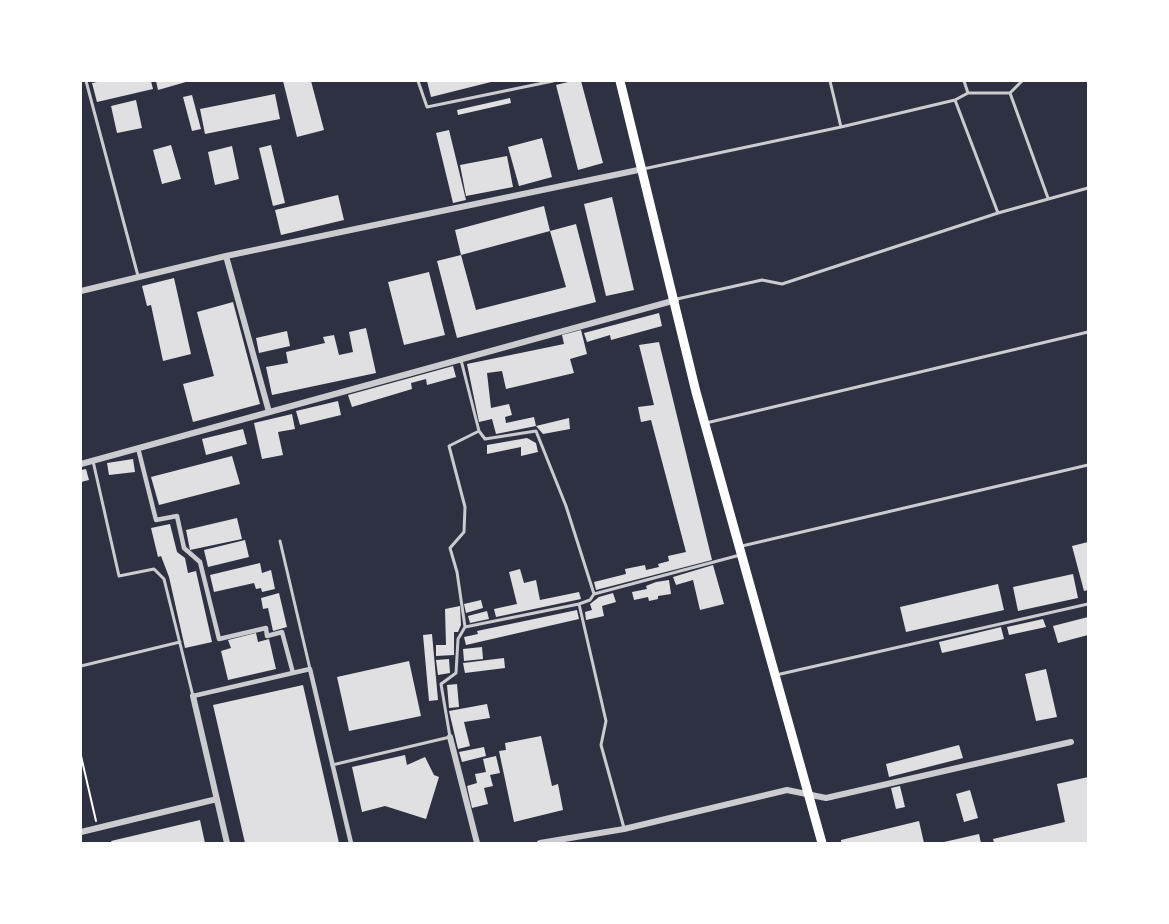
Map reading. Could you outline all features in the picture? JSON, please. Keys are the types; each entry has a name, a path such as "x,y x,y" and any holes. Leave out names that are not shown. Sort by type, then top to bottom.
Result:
{"main road":[{"path":"620,81 705,423 822,843"}],"street":[{"path":"81,291 226,256 643,169"},
{"path":"226,256 269,412"},
{"path":"81,464 460,357 676,300"},
{"path":"138,448 156,520 177,516 184,548 200,562 219,639 266,628 267,636 282,632 292,673"},
{"path":"227,843 193,696 310,669 351,843"},
{"path":"450,737 477,843"},
{"path":"540,843 624,829 787,790 826,798 1071,742"},
{"path":"81,832 217,799"}],"lane":[{"path":"86,81 138,278"},
{"path":"418,81 427,107 553,81"},
{"path":"830,81 840,127"},
{"path":"964,81 968,93"},
{"path":"643,169 840,127 955,100 968,93 1010,93 1022,81"},
{"path":"1010,93 1048,199"},
{"path":"955,100 998,213"},
{"path":"676,300 762,280 782,284 998,213 1088,188"},
{"path":"705,423 1088,332"},
{"path":"460,357 479,431 485,440 536,431 566,506 594,594"},
{"path":"332,765 450,737 441,684 456,673 458,639 465,627 457,572 450,548 464,532 465,507 449,446 479,431"},
{"path":"93,461 119,576 154,569 164,579 193,696"},
{"path":"465,627 579,604 590,600 594,594 739,551 1088,465"},
{"path":"280,541 310,669"},
{"path":"579,604 606,721 601,745 624,829"},
{"path":"774,675 1088,604"},
{"path":"81,666 180,642"}],"path":[{"path":"81,756 97,828"}],"building":[{"path":"151,81 153,89 97,102 92,83"},
{"path":"156,81 186,81 186,82 158,90"},
{"path":"283,81 311,81 324,130 297,137"},
{"path":"427,81 491,81 491,82 431,97"},
{"path":"581,81 603,163 578,170 556,85"},
{"path":"275,94 280,119 205,134 200,109"},
{"path":"192,95 201,129 192,131 183,97"},
{"path":"510,98 511,103 458,115 457,110"},
{"path":"136,100 142,128 117,133 111,106"},
{"path":"449,130 466,200 453,203 436,133"},
{"path":"542,138 552,177 519,186 508,147"},
{"path":"171,145 181,179 162,184 153,150"},
{"path":"271,145 285,203 273,206 259,148"},
{"path":"232,146 239,179 215,185 208,152"},
{"path":"507,156 513,187 466,196 460,165"},
{"path":"338,195 344,220 281,235 275,210"},
{"path":"612,197 634,290 606,296 584,204"},
{"path":"544,206 550,231 461,255 455,230"},
{"path":"576,224 596,302 457,338 437,261 461,255 476,310 566,287 550,231"},
{"path":"429,272 445,335 404,345 388,282"},
{"path":"174,278 191,354 163,361 151,305 147,306 142,286"},
{"path":"233,302 260,404 193,422 183,384 214,376 197,312"},
{"path":"659,313 662,326 611,340 610,335 587,342 584,333"},
{"path":"366,328 376,373 272,395 266,367 288,363 286,352 325,343 323,337 334,335 339,355 353,352 349,332"},
{"path":"581,330 587,354 570,359 574,373 506,389 502,371 487,373 491,408 509,404 512,415 505,417 506,423 534,417 536,426 496,434 492,419 479,422 467,364 564,344 562,335"},
{"path":"287,331 290,346 259,353 256,338"},
{"path":"659,342 712,560 596,590 594,582 626,574 625,569 645,565 646,570 659,567 658,564 669,561 668,556 686,552 651,420 641,422 638,407 654,405 639,345"},
{"path":"453,366 456,377 427,385 426,379 411,383 412,389 352,407 348,395"},
{"path":"338,401 341,415 300,425 296,411"},
{"path":"292,414 295,429 278,432 283,455 262,459 254,423"},
{"path":"569,418 570,429 543,434 536,426"},
{"path":"243,429 247,444 206,455 202,439"},
{"path":"527,438 536,443 538,452 521,456 521,447 487,454 487,445"},
{"path":"232,456 240,484 159,505 151,477"},
{"path":"133,459 135,472 109,475 107,463"},
{"path":"86,469 89,480 81,482 81,470"},
{"path":"237,518 242,539 190,550 186,530"},
{"path":"170,524 177,552 185,558 188,573 196,571 212,642 185,648 169,577 161,556 158,557 151,528"},
{"path":"245,540 249,557 208,567 204,550"},
{"path":"1088,542 1088,590 1084,591 1072,546"},
{"path":"260,563 262,573 271,570 275,589 262,592 261,588 256,589 254,583 214,592 210,575"},
{"path":"713,565 724,604 700,610 693,580 676,585 673,577"},
{"path":"520,569 524,583 536,580 540,600 579,592 581,599 496,617 494,609 517,604 509,572"},
{"path":"1073,574 1078,598 1018,611 1013,587"},
{"path":"669,580 671,594 658,596 658,599 649,601 648,597 634,600 632,592 647,589 646,586 656,582"},
{"path":"998,584 1004,610 906,632 900,607"},
{"path":"279,593 287,627 273,631 268,608 263,609 261,598"},
{"path":"613,593 616,602 602,606 604,616 586,620 585,612 592,610 590,604 599,597"},
{"path":"481,600 483,608 466,613 464,604"},
{"path":"460,606 461,625 458,632 454,632 454,655 436,656 436,645 446,645 445,609"},
{"path":"577,610 579,619 466,645 464,637 478,634 477,631"},
{"path":"487,611 489,619 470,623 468,616"},
{"path":"1088,617 1088,635 1058,643 1053,626"},
{"path":"1043,619 1046,627 1009,635 1007,627"},
{"path":"1001,627 1004,639 942,653 939,642"},
{"path":"256,633 258,642 269,639 276,669 228,680 221,651 231,648 228,640"},
{"path":"432,634 438,700 429,701 423,635"},
{"path":"482,647 483,659 464,661 463,649"},
{"path":"504,658 505,668 465,673 463,663"},
{"path":"449,659 450,673 438,675 436,660"},
{"path":"409,661 421,716 349,731 337,677"},
{"path":"1046,669 1057,717 1036,721 1025,674"},
{"path":"457,684 459,707 449,708 447,685"},
{"path":"303,685 339,843 245,843 213,705"},
{"path":"487,704 490,718 464,722 470,746 458,749 449,711"},
{"path":"541,736 552,786 558,784 563,810 514,822 499,751 506,750 505,743"},
{"path":"959,745 963,758 889,777 886,764"},
{"path":"484,747 486,756 462,762 459,752"},
{"path":"405,755 407,765 425,757 434,775 439,777 426,819 385,806 362,812 352,767"},
{"path":"496,756 500,773 490,775 493,786 484,788 488,804 472,808 467,786 477,783 475,774 486,772 483,759"},
{"path":"1088,777 1088,843 994,843 993,839 1065,822 1057,784"},
{"path":"900,786 905,807 896,809 891,788"},
{"path":"970,790 978,818 964,822 956,794"},
{"path":"200,820 205,843 112,843 111,841"},
{"path":"919,821 924,843 841,843 841,840"},
{"path":"979,834 981,843 944,842"}]}
